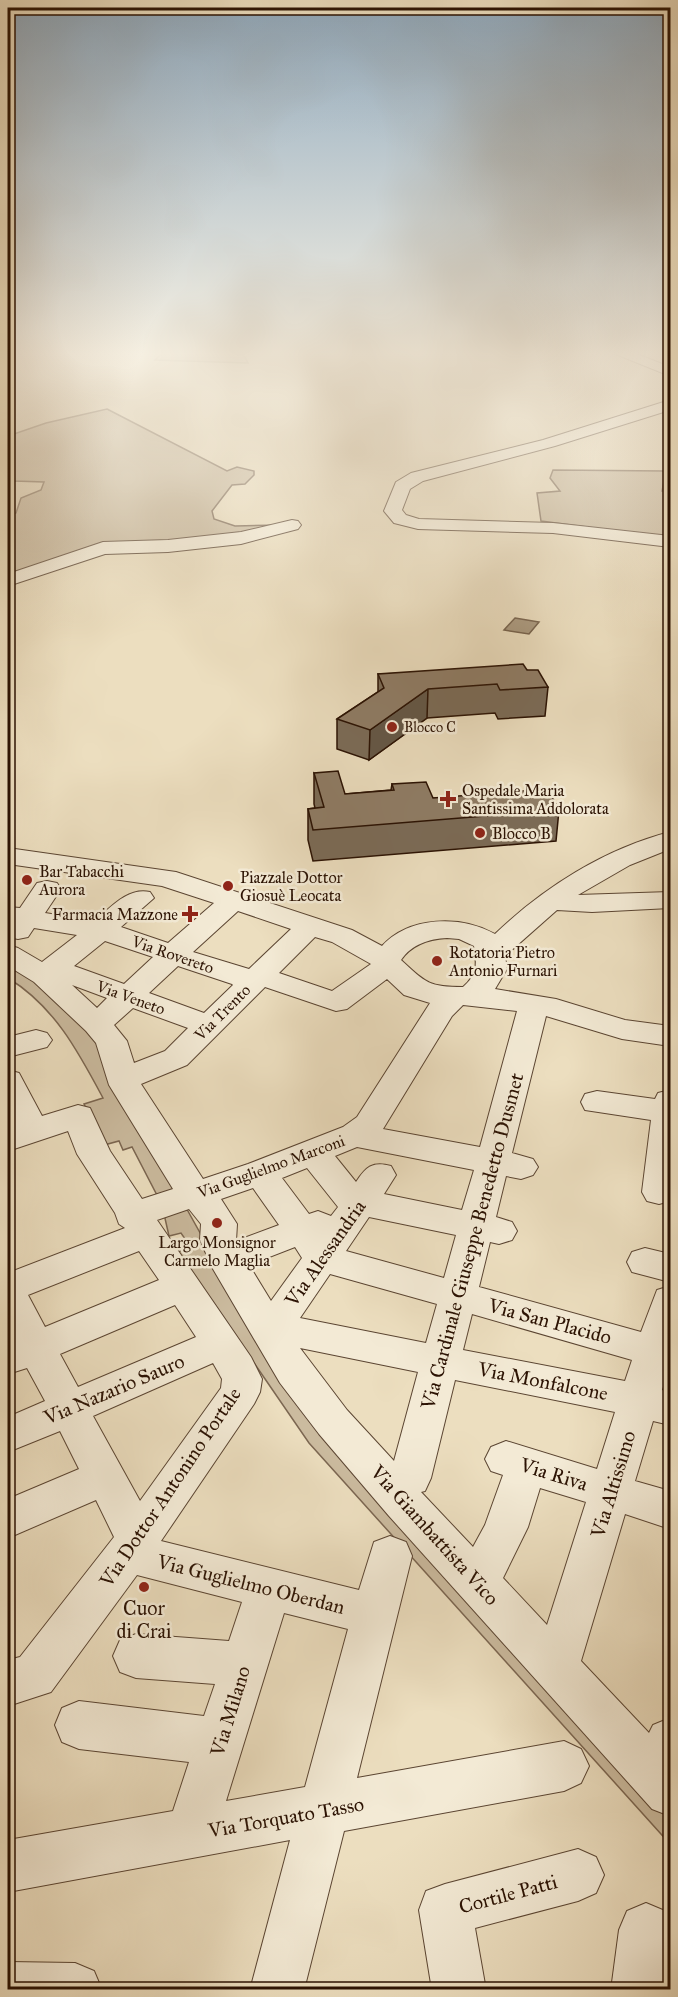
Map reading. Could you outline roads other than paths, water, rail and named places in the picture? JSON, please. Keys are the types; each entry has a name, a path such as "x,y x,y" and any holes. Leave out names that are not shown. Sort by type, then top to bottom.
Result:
{"street":[{"path":"544,444 417,477 402,486 393,511 400,519 418,524 553,528 670,541"},
{"path":"8,580 104,548 168,546 241,538 292,525"},
{"path":"8,856 148,875 342,936 380,942 406,939 442,929 466,931 502,927 539,909 635,852 670,840"},
{"path":"8,946 17,917 47,889"},
{"path":"48,972 140,898"},
{"path":"97,1024 233,900"},
{"path":"491,956 539,909 670,900"},
{"name":"Via Rovereto","path":"17,917 101,930 242,978 266,978 336,1002 387,963"},
{"name":"Via Trento","path":"123,1079 176,1058 309,926"},
{"path":"459,996 474,993 483,986 492,969 488,942 466,931"},
{"path":"342,936 367,948 415,989 424,1005 429,1030"},
{"path":"387,963 397,945 406,939"},
{"path":"8,954 48,972 111,1041 123,1079 195,1195"},
{"path":"491,956 519,987 545,1006"},
{"name":"Via Veneto","path":"48,972 128,996 208,1025"},
{"path":"415,989 435,995 545,1006 622,1029 670,1036"},
{"name":"Via Guglielmo Marconi","path":"8,1288 195,1195 314,1153 355,1135 369,1125 440,1010 459,996"},
{"name":"Via Cardinale Giuseppe Benedetto Dusmet","path":"410,1478 457,1296 487,1229 506,1165 545,1006"},
{"path":"8,1080 20,1136"},
{"path":"597,1102 670,1109 655,1191"},
{"name":"Via Dottor Antonino Portale","path":"8,1683 34,1676 133,1546 240,1392 242,1379 221,1343 94,1154 78,1116 20,1136"},
{"path":"355,1135 506,1165"},
{"path":"314,1153 348,1197 365,1196 487,1229"},
{"path":"226,1259 312,1244 260,1173"},
{"name":"Via Giambattista Vico","path":"195,1195 211,1210 219,1224 218,1240 226,1259 272,1330 294,1372 333,1422 556,1668 668,1772"},
{"name":"Via Alessandria","path":"272,1330 312,1244 365,1196"},
{"name":"Via San Placido","path":"312,1244 457,1296 662,1352"},
{"path":"22,1353 183,1286"},
{"path":"8,1294 22,1353 68,1409 104,1477 133,1546"},
{"name":"Via Altissimo","path":"556,1668 611,1491 655,1405 670,1300"},
{"name":"Via Monfalcone","path":"272,1330 440,1360 655,1405"},
{"name":"Via Nazario Sauro","path":"8,1435 221,1343"},
{"name":"Via Riva","path":"478,1582 502,1533 517,1462 670,1510"},
{"path":"8,1519 104,1477"},
{"name":"Via Guglielmo Oberdan","path":"133,1546 268,1588 374,1615"},
{"path":"277,1989 390,1556"},
{"name":"Via Milano","path":"191,1834 268,1588"},
{"path":"136,1656 244,1664"},
{"path":"79,1725 220,1742"},
{"name":"Via Torquato Tasso","path":"8,1866 564,1767"},
{"name":"Cortile Patti","path":"459,1989 445,1910 578,1875"},
{"path":"638,1989 645,1930"},
{"path":"8,1989 75,1989"}],"place":[{"name":"Blocco C","path":"392,727"},
{"name":"Ospedale Maria Santissima Addolorata","path":"448,799"},
{"name":"Blocco B","path":"480,833"},
{"name":"Bar Tabacchi Aurora","path":"27,880"},
{"name":"Piazzale Dottor Giosuè Leocata","path":"228,886"},
{"name":"Farmacia Mazzone","path":"190,914"},
{"name":"Rotatoria Pietro Antonio Furnari","path":"437,961"},
{"name":"Largo Monsignor Carmelo Maglia","path":"217,1223"},
{"name":"Cuor di Crai","path":"144,1587"}]}
